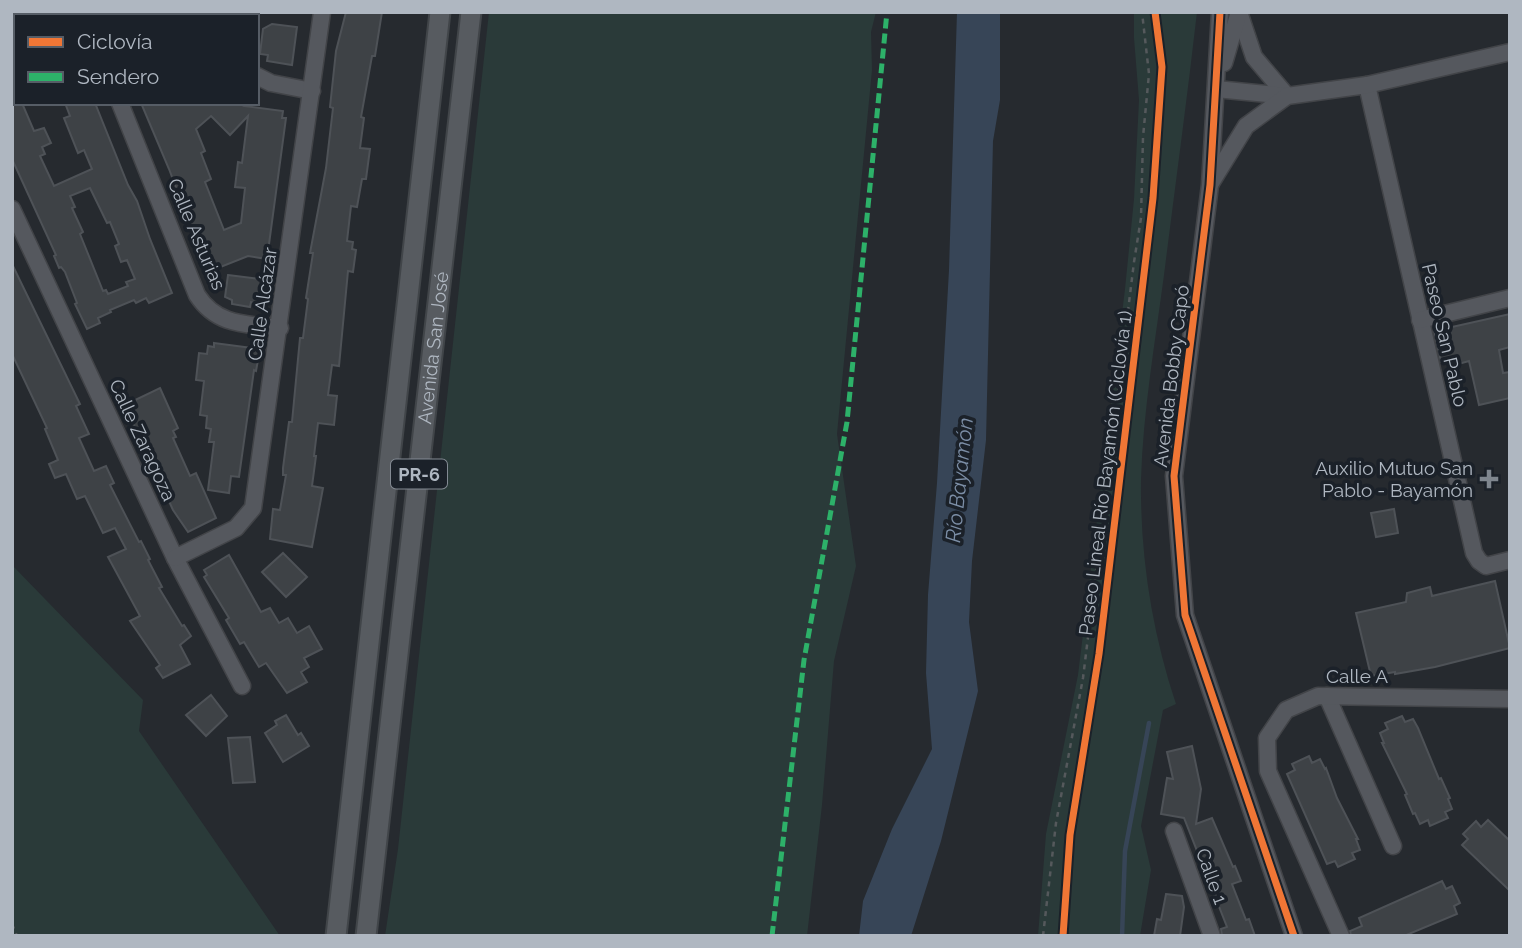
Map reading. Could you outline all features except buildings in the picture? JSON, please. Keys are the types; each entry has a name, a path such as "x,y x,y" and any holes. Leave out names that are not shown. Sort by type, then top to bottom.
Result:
{"main road":[{"name":"Avenida San José","path":"336,936 440,12"},
{"name":"Avenida San José","path":"366,936 471,12"}],"street":[{"name":"Calle Alcázar","path":"175,558 236,528 253,508 322,12"},
{"name":"Avenida Bobby Capó","path":"1220,12 1210,186 1174,476 1185,615 1294,936"},
{"path":"1239,12 1254,57 1287,96"},
{"name":"Avenida Bobby Capó","path":"1216,89 1239,12"},
{"path":"1216,89 1287,96 1367,85 1510,52"},
{"path":"259,78 263,81 312,91"},
{"name":"Paseo San Pablo","path":"1367,85 1475,553 1479,561 1486,566 1510,560"},
{"path":"1210,186 1246,125 1287,96"},
{"name":"Calle Asturias","path":"121,105 197,295 217,316 230,321 280,328"},
{"name":"Calle Zaragoza","path":"12,209 175,558 242,686"},
{"path":"1420,320 1510,298"},
{"name":"Calle A","path":"1341,936 1268,771 1267,738 1286,709 1318,696 1510,699"},
{"path":"1327,696 1393,846"},
{"name":"Calle 1","path":"1174,831 1210,934"}],"path":[{"path":"1043,936 1056,823 1083,678 1141,218 1143,137 1150,67 1142,12"},
{"path":"12,923 17,936"}],"shaded area":[{"path":"489,12 876,12 871,32 872,70 837,434 856,566 834,661 822,805 807,936 385,936 398,849"},
{"path":"1134,12 1197,12 1147,403 1141,480 1149,594 1160,649 1176,704 1163,710 1141,826 1151,870 1140,936 1038,936 1046,834 1078,675 1125,289 1134,199 1139,100"},
{"path":"12,565 143,700 139,731 280,936 12,936"}],"water":[{"name":"Río Bayamón","path":"957,12 1000,12 1000,100 993,141 986,440 972,561 969,622 978,691 941,841 911,936 859,936 863,901 892,829 932,749 926,673 928,595 949,270"}],"waterway":[{"path":"1122,936 1125,851 1149,723"}],"marked path":[{"path":"772,936 804,660 847,422 887,12"}],"cycle path":[{"name":"Paseo Lineal Río Bayamón (Ciclovía 1)","path":"1063,936 1070,835 1099,654 1153,198 1162,67 1155,12"},
{"path":"1220,12 1210,185 1174,476 1185,615 1294,936"}],"place":[{"name":"Auxilio Mutuo San Pablo - Bayamón","path":"1489,479"}]}
